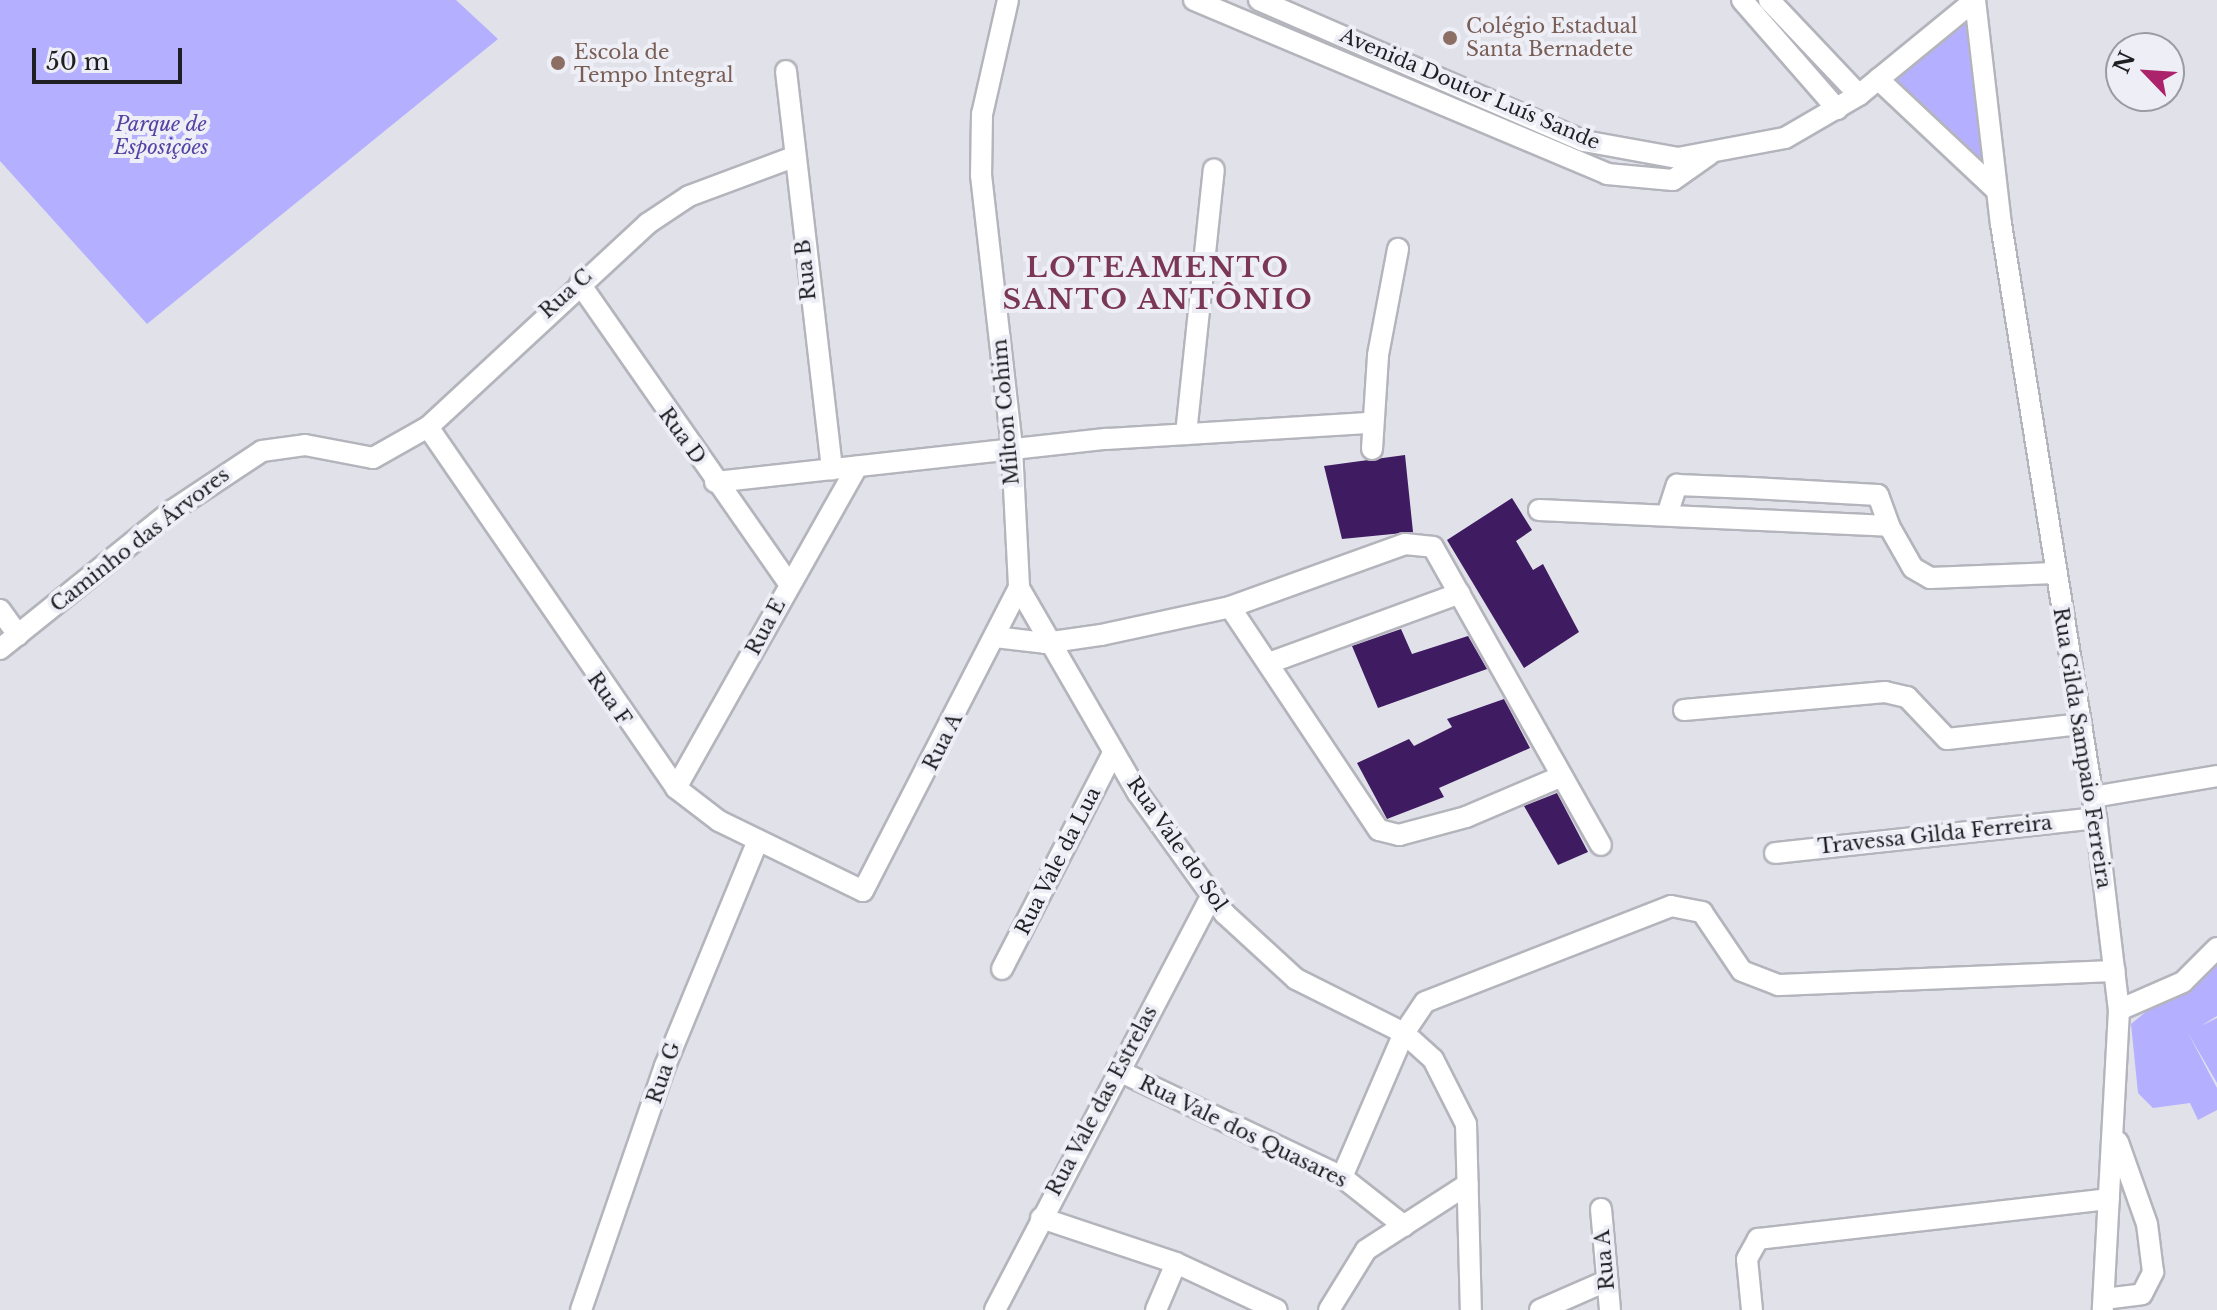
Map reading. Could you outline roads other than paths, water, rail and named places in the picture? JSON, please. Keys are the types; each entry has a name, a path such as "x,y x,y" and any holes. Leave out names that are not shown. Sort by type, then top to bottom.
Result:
{"street":[{"name":"Milton Cohim","path":"1008,0 982,114 981,175 1012,448 1019,588"},
{"path":"1194,0 1607,174 1673,180 1710,154"},
{"name":"Avenida Doutor Luís Sande","path":"1259,0 1584,141 1678,158 1785,138 1859,95 1975,0"},
{"path":"1742,0 1837,109"},
{"path":"1769,0 1859,95"},
{"name":"Rua Gilda Sampaio Ferreira","path":"1975,0 1996,190 2094,808 2119,1010 2116,1136 2103,1304"},
{"path":"1783,47 1801,33"},
{"name":"Rua B","path":"786,71 832,469"},
{"path":"1878,79 1996,190"},
{"name":"Rua C","path":"358,458 379,456 428,427 580,284 689,196 794,157"},
{"path":"1186,434 1214,169"},
{"path":"1372,449 1370,423 1398,249"},
{"name":"Rua D","path":"580,284 715,482 789,584"},
{"path":"715,482 1012,448 1370,423"},
{"name":"Rua F","path":"428,427 676,788 758,840 863,891"},
{"name":"Caminho das Árvores","path":"0,649 173,510 262,451 305,445 358,458"},
{"name":"Rua E","path":"676,788 857,467"},
{"path":"1667,515 1677,485 1878,495 1889,526 1913,568 1930,578 2055,573"},
{"path":"1539,510 1889,526"},
{"path":"995,637 1045,643 1230,607 1416,543 1433,547 1601,845"},
{"name":"Rua A","path":"863,891 1019,588"},
{"name":"Rua Vale do Sol","path":"1019,588 1045,643 1113,753 1212,895 1251,943 1296,979 1404,1033 1433,1059 1457,1097 1466,1124 1471,1310"},
{"path":"1269,663 1460,593"},
{"path":"1230,607 1269,663 1363,815 1390,835 1466,817 1560,777"},
{"path":"0,610 18,635"},
{"path":"1684,710 1885,692 1907,697 1947,739 2080,724"},
{"name":"Rua Vale da Lua","path":"1002,969 1113,753"},
{"name":"Travessa Gilda Ferreira","path":"1775,853 2094,808 2217,776"},
{"name":"Rua G","path":"581,1310 665,1066 758,840"},
{"name":"Rua Vale das Estrelas","path":"995,1310 1117,1070 1212,895"},
{"path":"1342,1177 1404,1033 1425,1002 1681,904 1702,912 1750,977 1778,985 2115,971"},
{"path":"2119,1010 2183,982 2217,948"},
{"name":"Rua Vale dos Quasares","path":"1117,1070 1342,1177 1404,1226"},
{"path":"2103,1304 2142,1294 2153,1272 2147,1224 2116,1136"},
{"path":"1329,1310 1366,1250 1468,1184"},
{"path":"1752,1310 1747,1259 1758,1239 2109,1199"},
{"name":"Rua A","path":"1601,1209 1610,1310"},
{"path":"1041,1218 1176,1263 1277,1310"},
{"path":"1156,1310 1176,1263"},
{"path":"1540,1310 1606,1281"}],"place":[{"name":"Colégio Estadual Santa Bernadete","path":"1450,38"},
{"name":"Escola de Tempo Integral","path":"558,63"}],"district":[{"name":"LOTEAMENTO SANTO ANTÔNIO","path":"1158,284"}],"park label":[{"name":"Parque de Esposições","path":"161,136"}]}
